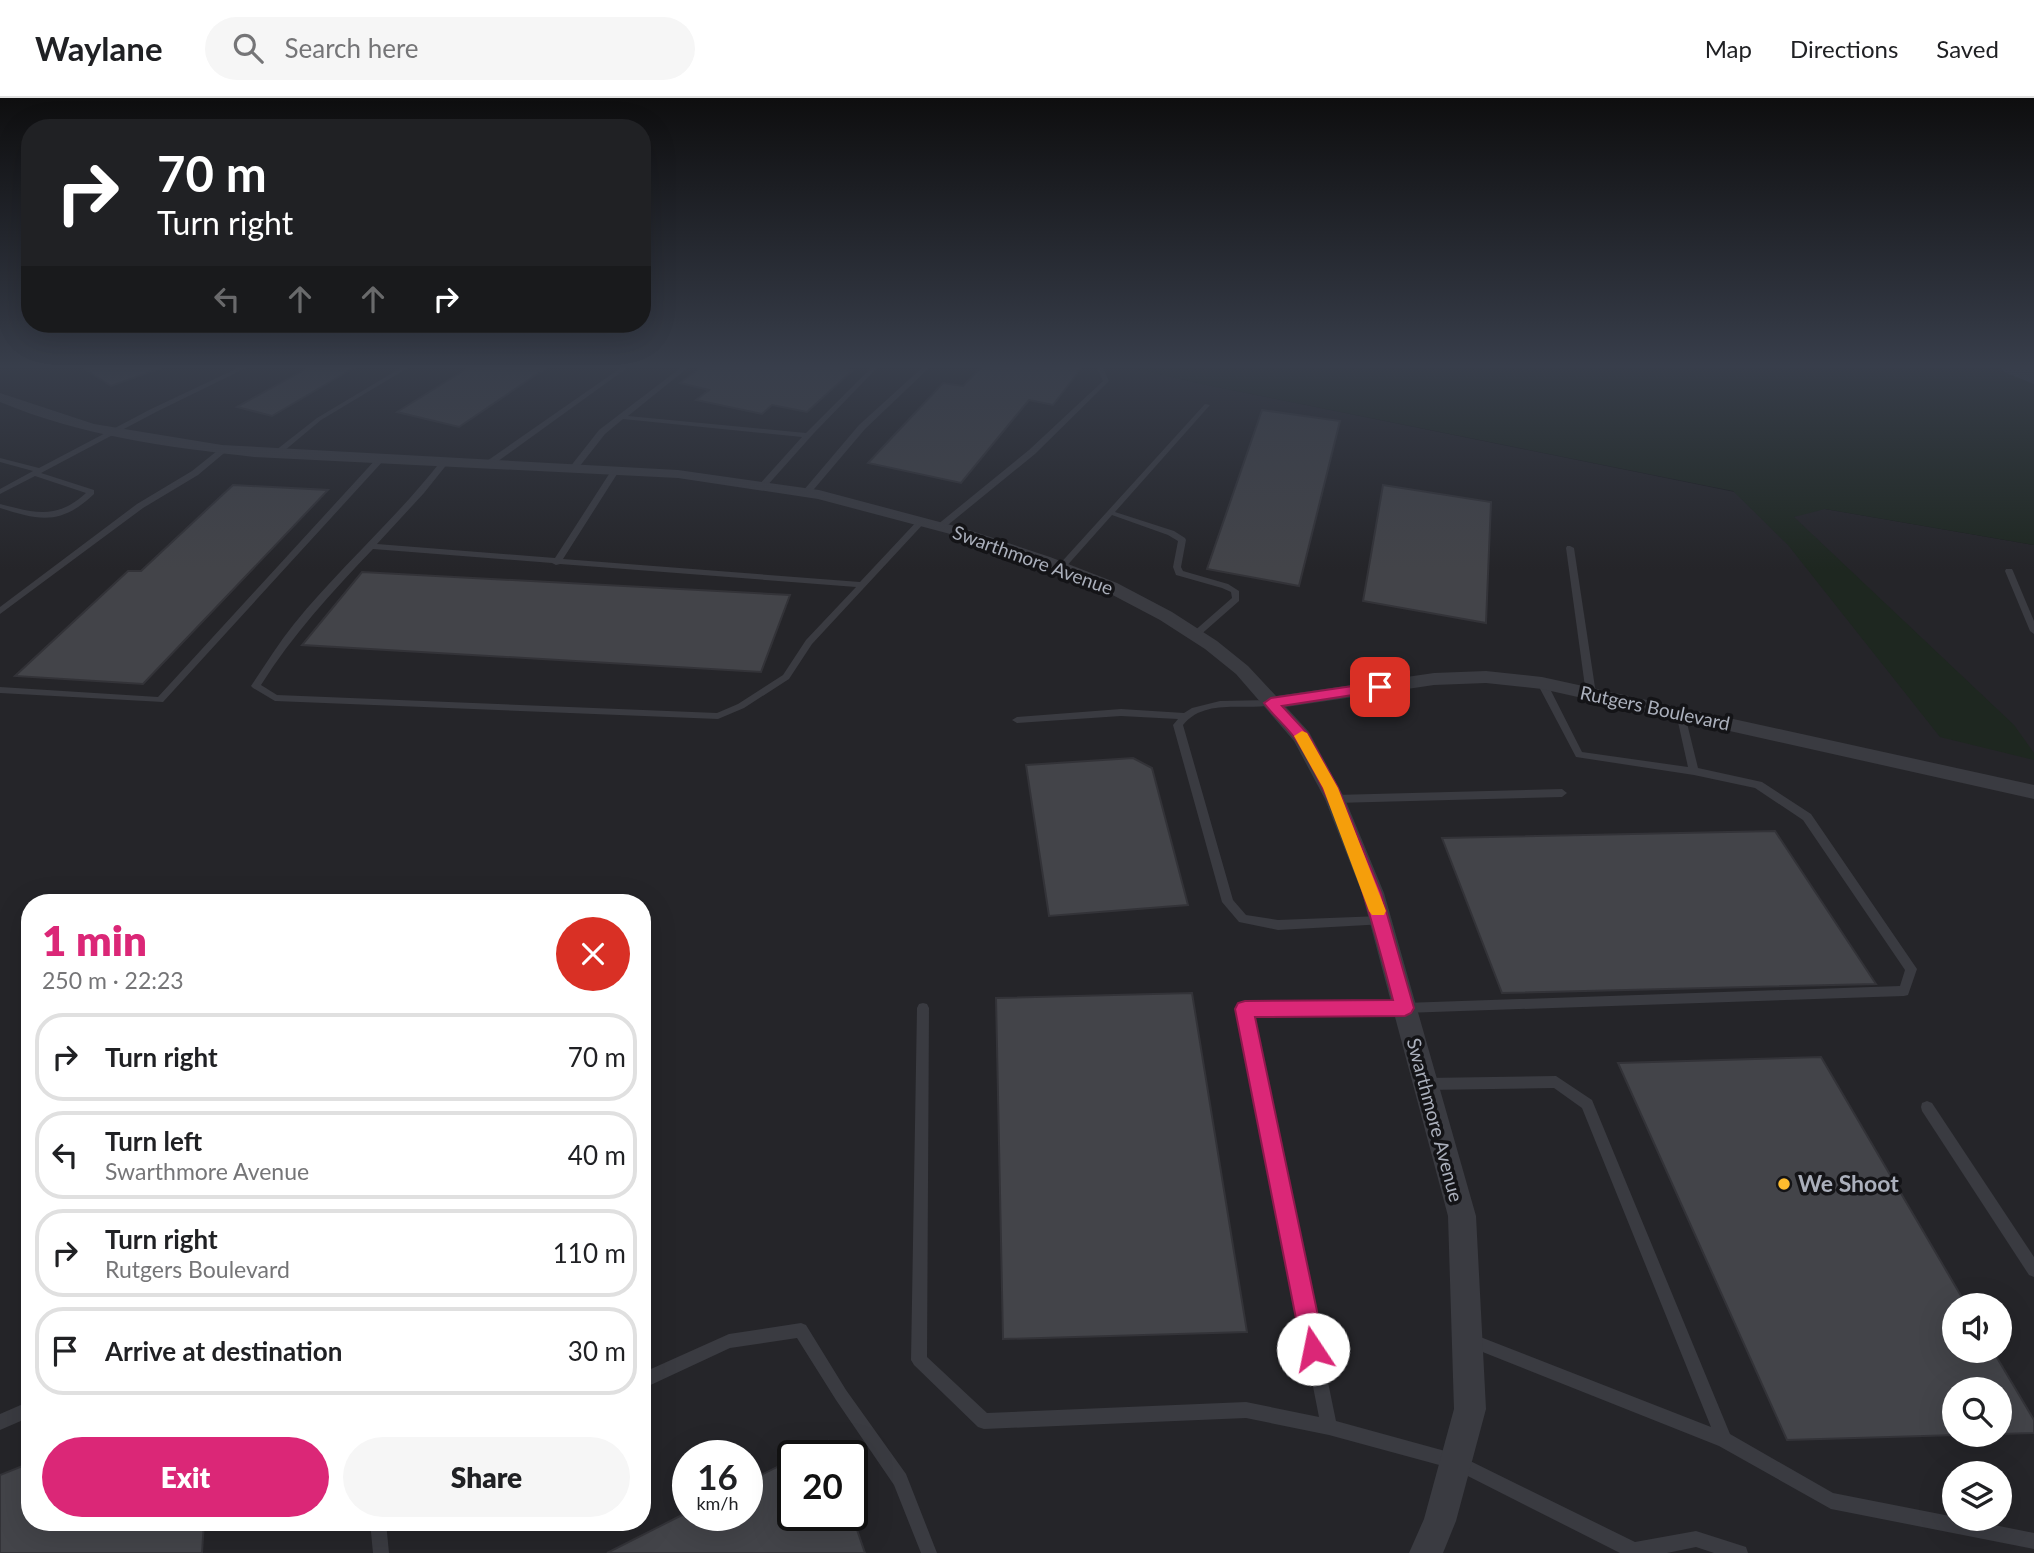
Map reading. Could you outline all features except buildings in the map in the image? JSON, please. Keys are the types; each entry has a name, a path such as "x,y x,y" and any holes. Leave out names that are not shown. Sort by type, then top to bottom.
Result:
{"street":[{"name":"Swarthmore Avenue","path":"128,434 275,454 678,474 806,492 931,524 1061,567 1111,587 1166,616 1242,670 1302,737 1335,799 1373,893 1462,1216 1470,1409 1440,1521 1426,1553"},
{"name":"Rutgers Boulevard","path":"1271,703 1434,679 1486,677 1542,683 2034,792"}],"lane":[{"path":"0,492 112,434"},
{"path":"275,454 300,434"},
{"path":"487,465 531,434"},
{"path":"573,469 601,434"},
{"path":"797,434 808,435"},
{"path":"806,492 856,434"},
{"path":"444,463 427,486 296,627 256,686 275,698 718,716 741,706 786,677 809,642 863,584 931,524 1032,452 1051,434"},
{"path":"1061,567 1182,434"},
{"path":"762,486 808,435"},
{"path":"0,611 140,506 195,473 225,449"},
{"path":"0,460 91,492 85,499 57,514 41,518 0,506"},
{"path":"0,690 160,700 380,460"},
{"path":"556,563 615,471"},
{"path":"1112,513 1171,533 1182,540 1177,567 1179,573 1235,591 1236,599 1230,606 1195,635"},
{"path":"369,546 556,563 863,584"},
{"path":"1570,548 1591,694"},
{"path":"2009,571 2034,631"},
{"path":"1329,1427 1245,1009 1405,1008 1904,992 1910,970 1807,817 1758,785 1694,772 1579,755 1542,683"},
{"path":"1271,703 1199,708 1183,716 1178,725 1228,902 1243,919 1278,925 1381,921"},
{"path":"1017,720 1126,712 1156,712 1183,716"},
{"path":"1681,713 1694,772"},
{"path":"1335,799 1562,793"},
{"path":"923,1009 919,1360 984,1421 1246,1410 1329,1427 1456,1462 1634,1552 1696,1539 1740,1553"},
{"path":"1426,1084 1556,1082 1587,1104 1724,1440"},
{"path":"1927,1107 2034,1270"},
{"path":"651,1377 729,1341 801,1330 841,1395 900,1480 929,1553"},
{"path":"1467,1339 1724,1440 1831,1501 2034,1541"},
{"path":"0,1422 21,1413"},
{"path":"379,1531 381,1553"}],"shaded area":[{"path":"0,434 1448,434 1779,501 2034,545 2034,1553 0,1553"},
{"path":"1450,434 2034,434 2034,545 1825,509 1794,517 2014,725 2034,753 2034,760 1940,737 1788,545 1733,491"}],"slow traffic":[{"path":"1302,736 1331,788 1378,911"}],"place":[{"name":"We Shoot","path":"1784,1184"}],"route":[{"path":"1313,1349 1245,1009 1405,1008 1373,893 1331,788 1302,737 1271,703 1380,687"}]}
